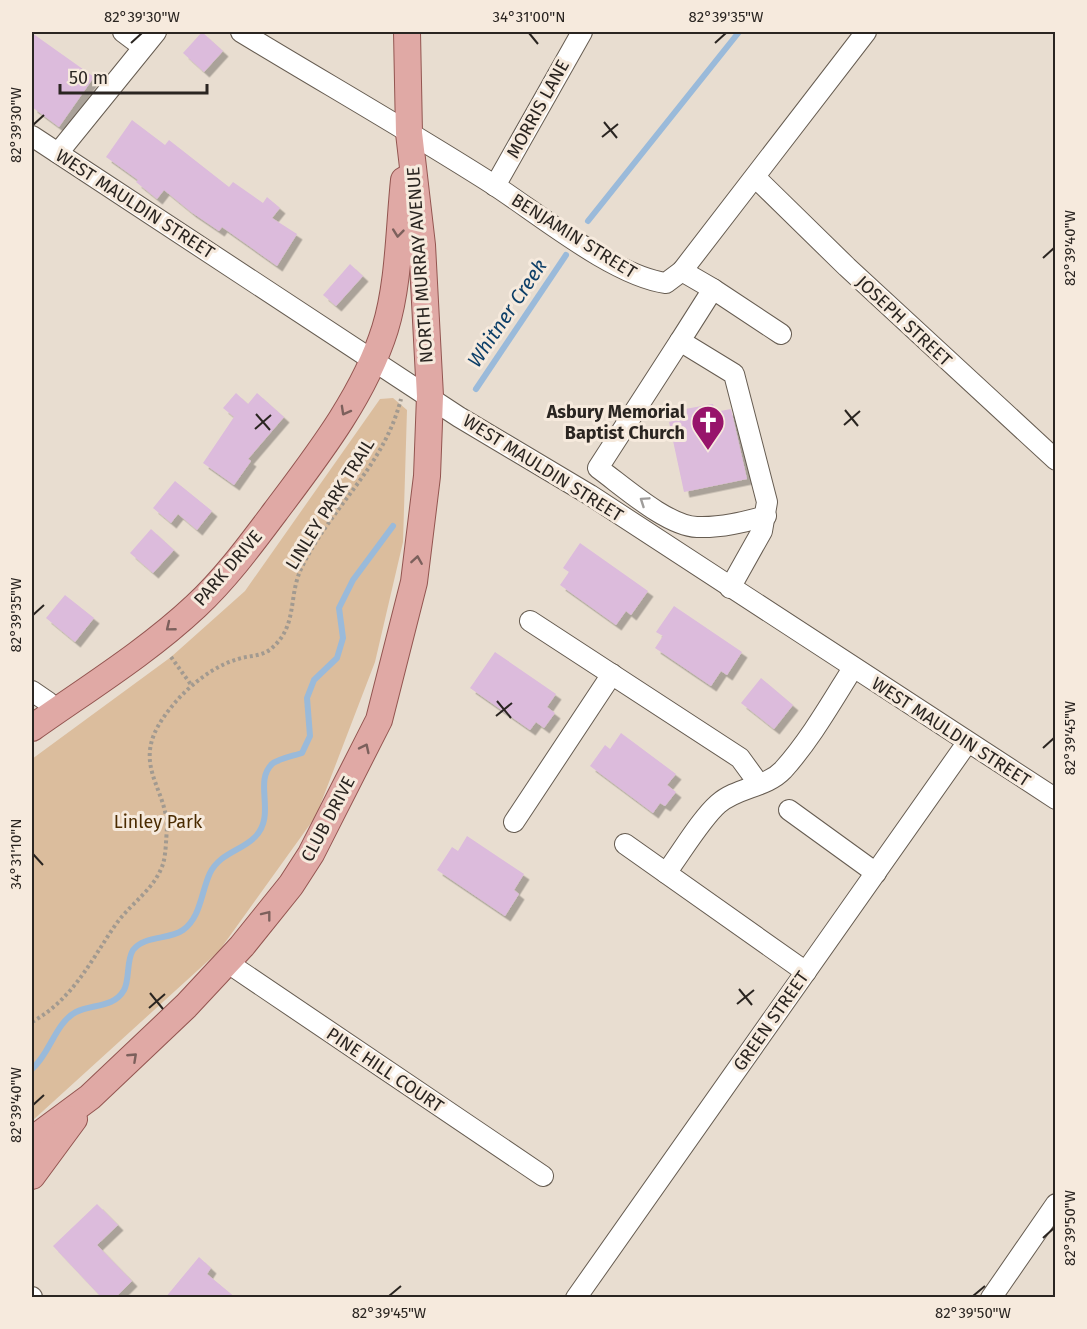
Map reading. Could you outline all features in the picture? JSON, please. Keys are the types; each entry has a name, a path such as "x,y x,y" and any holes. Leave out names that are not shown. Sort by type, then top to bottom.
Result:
{"main road":[{"name":"NORTH MURRAY AVENUE","path":"407,32 409,133 422,245 430,396"},
{"name":"NORTH MURRAY AVENUE","path":"374,360 386,328 393,297 409,133"},
{"name":"PARK DRIVE","path":"32,728 136,654 196,606 238,561 326,444 374,360"},
{"name":"CLUB DRIVE","path":"32,1140 90,1097 228,963 291,885 311,854 379,720 414,582 424,517 430,396"},
{"path":"32,1176 90,1097"}],"street":[{"path":"58,153 150,39 123,32"},
{"name":"BENJAMIN STREET","path":"242,32 495,186 567,235 645,280 666,283 682,271 756,178 866,32"},
{"name":"MORRIS LANE","path":"495,186 582,32"},
{"name":"WEST MAULDIN STREET","path":"32,136 459,417 590,495 1056,800"},
{"name":"JOSEPH STREET","path":"756,178 847,267 1056,460"},
{"path":"682,271 781,334"},
{"path":"713,289 598,468 670,518 696,527 733,524 766,516"},
{"path":"680,341 734,374 767,502 762,531 730,588"},
{"path":"530,621 740,758 759,784"},
{"path":"666,873 718,804 740,790 759,784 781,772 818,723 853,668"},
{"path":"514,822 612,674"},
{"path":"32,691 48,702 54,712"},
{"name":"GREEN STREET","path":"576,1298 967,743"},
{"path":"789,810 876,873"},
{"path":"625,844 806,972"},
{"name":"PINE HILL COURT","path":"228,963 543,1176"},
{"path":"991,1298 1056,1204"}],"path":[{"name":"LINLEY PARK TRAIL","path":"32,1022 58,1006 80,981 117,922 151,886 163,864 167,826 149,761 152,742 166,711 192,686 220,667 271,650 283,636 292,614 295,587 300,570 335,513 379,456 397,413 406,380"},
{"path":"171,657 192,686"}],"green space":[{"name":"Linley Park","path":"393,398 407,410 403,542 375,662 316,816 219,951 32,1121 32,759 171,657 245,591 380,399"}],"building":[{"path":"202,32 223,51 204,72 183,53"},
{"path":"32,33 94,77 59,127 32,107"},
{"path":"132,120 165,145 169,140 229,187 233,182 263,203 267,197 280,208 272,218 297,234 277,266 222,227 219,231 164,190 157,199 136,182 138,180 106,157"},
{"path":"350,264 363,276 336,306 323,295"},
{"path":"236,393 248,404 257,393 284,417 248,459 251,461 234,485 203,463 234,417 223,408"},
{"name":"Asbury Memorial Baptist Church","path":"713,404 715,412 731,409 747,479 684,492 669,422 686,418 685,409"},
{"path":"175,481 212,511 197,530 178,514 171,523 153,508"},
{"path":"151,529 174,550 153,573 130,553"},
{"path":"580,543 648,591 631,615 626,611 616,625 560,585 569,572 563,568"},
{"path":"65,595 94,618 75,642 46,618"},
{"path":"674,606 742,652 727,675 721,671 711,686 655,648 663,636 656,632"},
{"path":"495,652 556,694 547,707 555,713 544,728 536,722 530,730 470,688"},
{"path":"761,678 793,705 774,729 741,703"},
{"path":"621,733 676,774 667,785 676,792 665,806 660,803 653,813 590,766 605,745 610,749"},
{"path":"467,836 524,874 514,890 519,894 505,916 437,870 452,847 458,851"},
{"path":"97,1204 118,1225 97,1245 132,1281 115,1298 102,1298 53,1246"},
{"path":"199,1257 211,1268 207,1274 236,1298 165,1298"}],"waterway":[{"name":"Whitner Creek","path":"588,221 739,32"},
{"name":"Whitner Creek","path":"476,389 566,255"},
{"name":"Whitner Creek","path":"32,1069 69,1017 82,1009 109,1003 120,996 126,986 129,959 138,945 177,933 189,925 197,911 214,866 249,842 261,828 264,819 264,780 267,771 275,762 302,753 310,736 307,698 314,680 337,658 343,638 339,608 353,580 393,526"}],"place":[{"name":"Asbury Memorial Baptist Church","path":"708,451"}]}
